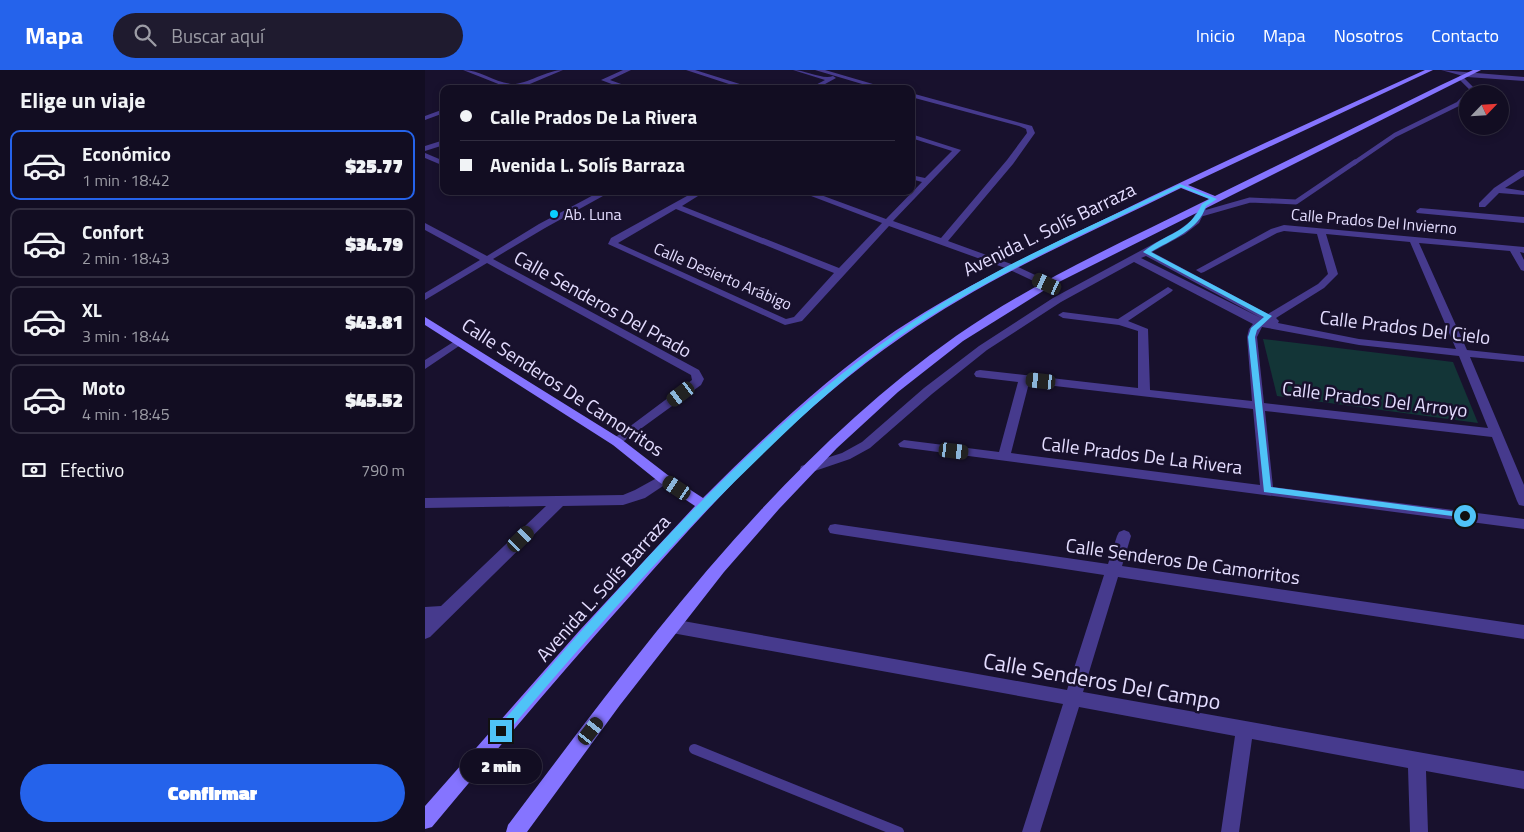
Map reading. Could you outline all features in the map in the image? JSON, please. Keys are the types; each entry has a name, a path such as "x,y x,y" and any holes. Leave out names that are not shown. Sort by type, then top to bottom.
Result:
{"main road":[{"name":"Avenida L. Solís Barraza","path":"425,820 565,656 703,505 802,412 897,336 955,298 1011,267 1181,185 1430,70"},
{"path":"515,832 672,626 806,469 905,381 958,340 1047,284 1469,74"},
{"path":"1181,185 1206,206"},
{"name":"Calle Senderos De Camorritos","path":"425,320 617,442 664,479 703,505"}],"street":[{"path":"466,70 505,85"},
{"path":"477,74 489,70"},
{"path":"521,85 560,70"},
{"path":"620,85 604,80 628,70"},
{"path":"689,70 738,85"},
{"path":"796,70 851,85"},
{"path":"818,70 872,85"},
{"path":"1444,70 1524,79"},
{"path":"1501,70 1524,74"},
{"path":"819,85 838,76"},
{"path":"915,96 1021,125 1029,128 1031,133"},
{"path":"915,103 1031,133"},
{"path":"425,118 440,112"},
{"path":"942,242 1015,156 1031,133"},
{"name":"Calle Desierto Arábigo","path":"915,137 957,150 915,193"},
{"path":"425,149 440,143"},
{"path":"425,155 440,162"},
{"path":"1482,205 1497,190 1524,172"},
{"path":"915,177 926,181"},
{"path":"1497,190 1524,193"},
{"path":"425,297 542,226 600,195"},
{"name":"Calle Desierto Arábigo","path":"695,195 614,240 613,244 788,322 797,319 913,195"},
{"path":"812,195 1011,267 1047,284"},
{"path":"675,206 840,272"},
{"path":"806,469 846,456 861,448 983,348 1057,300 1182,232 1206,206"},
{"path":"1420,211 1524,220"},
{"name":"Calle Senderos Del Prado","path":"425,226 697,376 697,382 617,442"},
{"name":"Calle Prados Del Invierno","path":"1201,270 1279,229 1320,230 1524,250"},
{"path":"1267,490 1252,337 1254,329 1264,320 1321,286 1333,274 1320,230"},
{"path":"1413,239 1463,352 1524,501"},
{"path":"1513,249 1524,268"},
{"name":"Calle Prados Del Cielo","path":"1146,252 1264,320"},
{"name":"Calle Prados Del Cielo","path":"1135,259 1281,328 1359,342 1524,359"},
{"path":"1120,322 1168,290"},
{"path":"1063,316 1140,326 1144,331 1144,392"},
{"path":"425,365 459,342"},
{"name":"Calle Prados Del Arroyo","path":"980,374 1260,404 1497,433"},
{"path":"1004,457 1025,380"},
{"name":"Calle Prados De La Rivera","path":"904,444 1524,524"},
{"path":"425,503 559,502 632,498 664,479"},
{"path":"425,632 559,502"},
{"name":"Calle Senderos De Camorritos","path":"835,529 1524,632"},
{"path":"1031,832 1123,536"},
{"path":"425,614 444,613"},
{"name":"Calle Senderos Del Campo","path":"672,626 1524,780"},
{"path":"1230,832 1245,729"},
{"path":"1417,760 1419,832"}],"lane":[{"path":"1206,206 1250,200 1296,202 1395,135 1459,103"},
{"path":"694,749 899,832"}],"green space":[{"path":"1263,339 1453,362 1478,423 1277,396"}],"place":[{"name":"Ab. Luna","path":"554,214"}],"route":[{"path":"501,731 565,656 703,505 802,412 855,368 897,336 955,298 1011,267 1181,185 1215,199 1204,205 1201,214 1191,226 1146,252 1269,316 1254,329 1252,337 1267,490 1465,516"}]}
